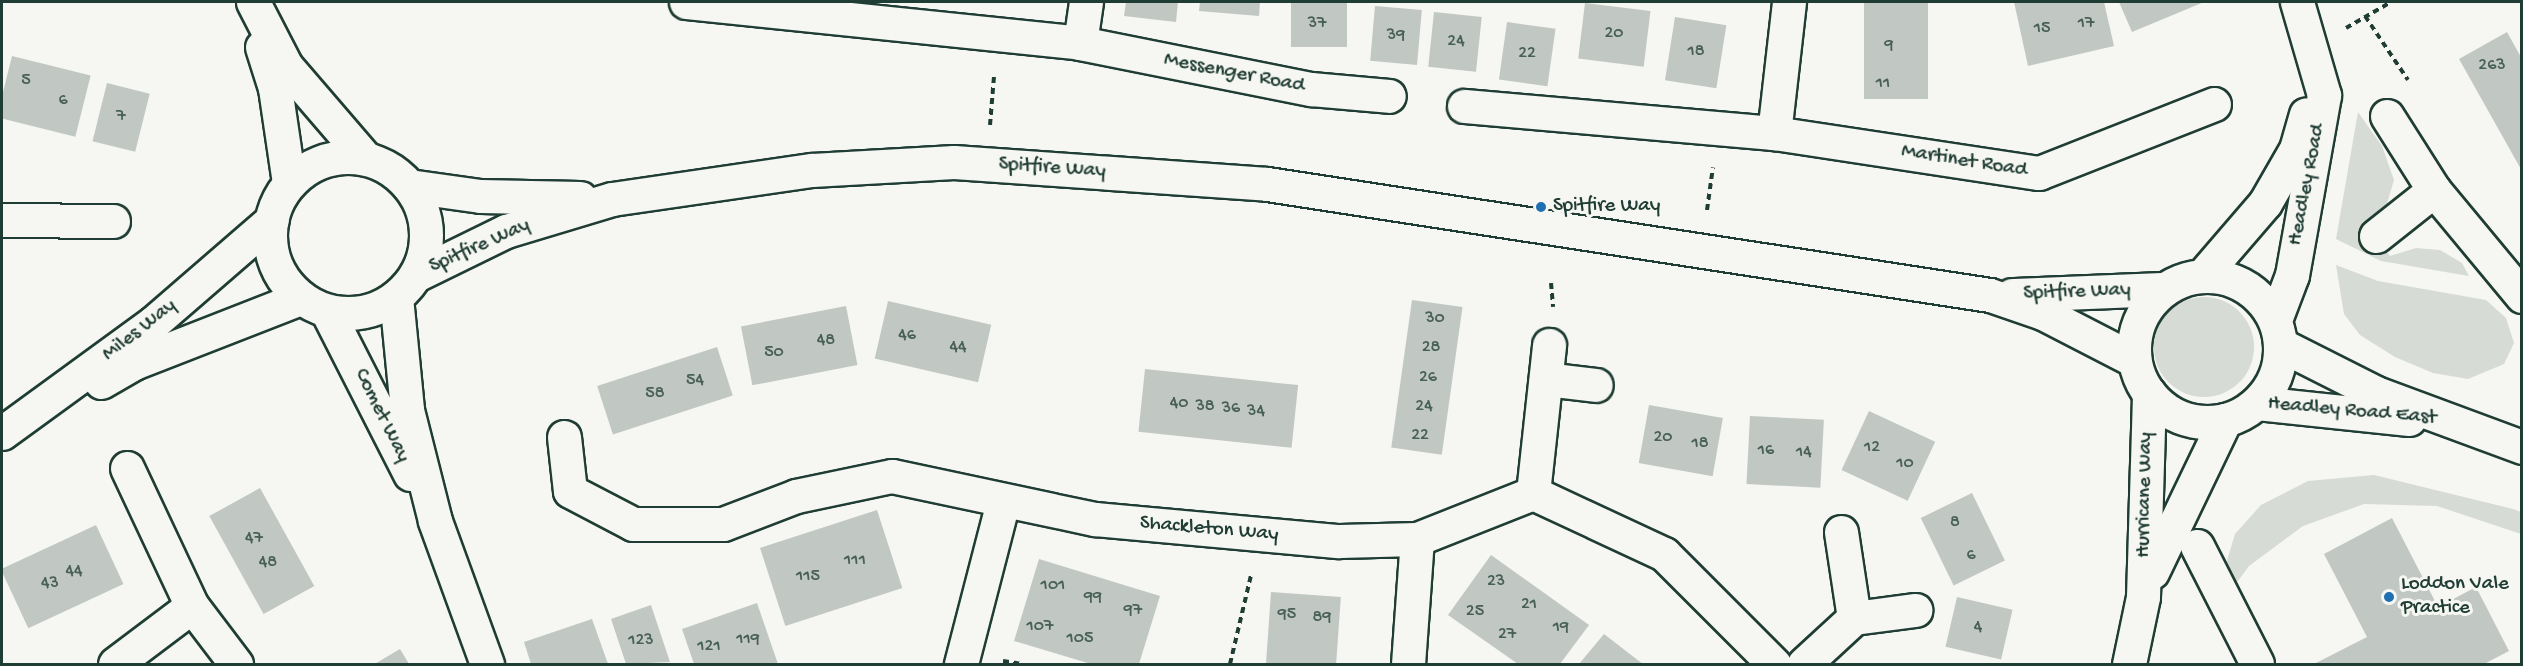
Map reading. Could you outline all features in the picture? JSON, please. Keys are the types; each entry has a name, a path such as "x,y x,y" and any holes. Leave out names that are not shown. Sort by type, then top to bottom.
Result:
{"street":[{"path":"247,2 275,88 289,183 330,159 365,158 390,168 409,186 425,222 426,249 406,286"},
{"path":"253,2 286,66 365,158"},
{"name":"Messenger Road","path":"686,2 901,14 998,36 1080,44 1311,89 1389,96"},
{"path":"1080,44 1086,2"},
{"path":"1774,133 1788,2"},
{"name":"Headley Road","path":"2278,332 2292,275 2319,137 2324,95 2297,2"},
{"name":"Headley Road","path":"2203,275 2265,203 2296,149 2312,96 2311,47"},
{"name":"Martinet Road","path":"1464,106 1774,133 2039,173 2214,104"},
{"path":"2387,116 2434,190 2522,296"},
{"name":"Spitfire Way","path":"406,286 506,231 612,199 812,170 965,163 1267,184 1990,295 2043,313 2134,360"},
{"name":"Miles Way","path":"2,433 153,324 272,220 289,183"},
{"name":"Spitfire Way","path":"409,186 480,196 612,199"},
{"path":"2376,236 2434,190"},
{"path":"2,220 113,221"},
{"name":"Miles Way","path":"272,220 273,259 314,304"},
{"path":"2203,275 2230,279 2253,291 2278,332 2278,368 2257,403 2225,420 2186,420 2163,409 2150,393 2134,360 2135,335 2146,308 2164,289 2203,275"},
{"name":"Miles Way","path":"2,438 134,363 314,304 355,314 406,286"},
{"name":"Comet Way","path":"406,286 407,410 435,521 487,664"},
{"name":"Spitfire Way","path":"1990,295 2164,289"},
{"name":"Comet Way","path":"314,304 435,521"},
{"name":"Headley Road East","path":"2278,332 2447,421 2522,447"},
{"path":"1549,345 1533,493 1664,554 1774,664"},
{"path":"1546,379 1596,385"},
{"name":"Hurricane Way","path":"2143,597 2150,393"},
{"name":"Headley Road East","path":"2257,403 2447,421"},
{"name":"Hurricane Way","path":"2129,664 2143,597 2173,521 2225,420"},
{"name":"Shackleton Way","path":"564,437 570,491 633,524 723,525 796,496 892,476 1003,502 1095,519 1260,536 1417,539 1533,493"},
{"path":"127,468 192,606 236,664"},
{"path":"961,664 1003,502"},
{"path":"1841,532 1854,618"},
{"path":"1408,664 1417,539"},
{"path":"2197,546 2257,664"},
{"path":"115,664 192,606"},
{"path":"1804,664 1854,618 1915,610"}],"path":[{"path":"2311,47 2391,2"},
{"path":"990,126 998,36"},
{"path":"1230,664 1260,536"}],"shaded area":[{"path":"2358,112 2382,146 2394,180 2386,207 2368,228 2390,256 2416,248 2440,250 2462,263 2469,276 2381,261 2336,239"},
{"path":"2336,265 2378,281 2486,300 2506,318 2514,343 2504,364 2468,379 2433,373 2395,357 2360,335 2344,314"},
{"path":"2204,297 2223,301 2239,312 2250,328 2254,347 2250,366 2239,382 2223,393 2204,397 2185,393 2169,382 2158,366 2154,347 2158,328 2169,312 2185,301"},
{"path":"2374,475 2521,512 2521,534 2437,506 2364,504 2303,526 2249,566 2235,585 2226,564 2235,534 2261,505 2308,481"}],"building":[{"path":"1126,2 1178,2 1176,22 1124,16"},
{"path":"1200,2 1260,2 1259,16 1199,11"},
{"path":"1291,2 1347,2 1347,47 1291,47"},
{"path":"1864,2 1928,2 1928,99 1864,99"},
{"path":"2014,2 2104,2 2114,46 2028,66"},
{"path":"2119,2 2204,2 2132,32"},
{"path":"1585,3 1651,11 1644,67 1578,59"},
{"path":"1375,6 1422,10 1417,65 1370,61"},
{"path":"1434,12 1482,17 1476,72 1428,67"},
{"path":"1675,17 1726,25 1716,88 1665,80"},
{"path":"1507,22 1556,29 1547,86 1499,79"},
{"path":"2507,32 2522,59 2522,171 2459,59"},
{"path":"12,56 91,76 75,137 2,118 2,96"},
{"path":"107,83 150,94 135,152 92,141"},
{"path":"1412,300 1463,307 1442,455 1391,448"},
{"path":"888,301 991,325 978,382 875,358"},
{"path":"846,306 857,365 752,385 741,326"},
{"path":"717,347 733,396 613,434 597,386"},
{"path":"1145,369 1298,385 1292,448 1138,432"},
{"path":"1649,405 1723,418 1713,476 1639,463"},
{"path":"1869,411 1935,442 1908,501 1842,470"},
{"path":"1750,416 1824,420 1820,488 1746,484"},
{"path":"260,488 314,586 264,614 209,516"},
{"path":"1972,493 2005,560 1954,585 1921,518"},
{"path":"877,510 902,588 785,626 760,548"},
{"name":"Loddon Vale Practice","path":"2392,518 2438,607 2476,587 2509,651 2484,664 2314,664 2367,637 2324,554"},
{"path":"96,525 123,584 28,628 2,569"},
{"path":"1491,555 1589,625 1560,664 1518,664 1448,615"},
{"path":"1039,559 1160,596 1139,664 1091,664 1014,641"},
{"path":"1271,592 1341,597 1336,664 1266,664"},
{"path":"1957,597 2013,610 2001,660 1946,647"},
{"path":"757,603 778,664 694,664 682,629"},
{"path":"651,605 670,662 626,664 611,619"},
{"path":"592,619 608,664 531,664 524,642"},
{"path":"1604,634 1635,658 1643,664 1579,664"},
{"path":"400,649 409,664 374,664 378,662"}],"place":[{"name":"Spitfire Way","path":"1541,207"},
{"name":"Loddon Vale Practice","path":"2389,597"}]}
